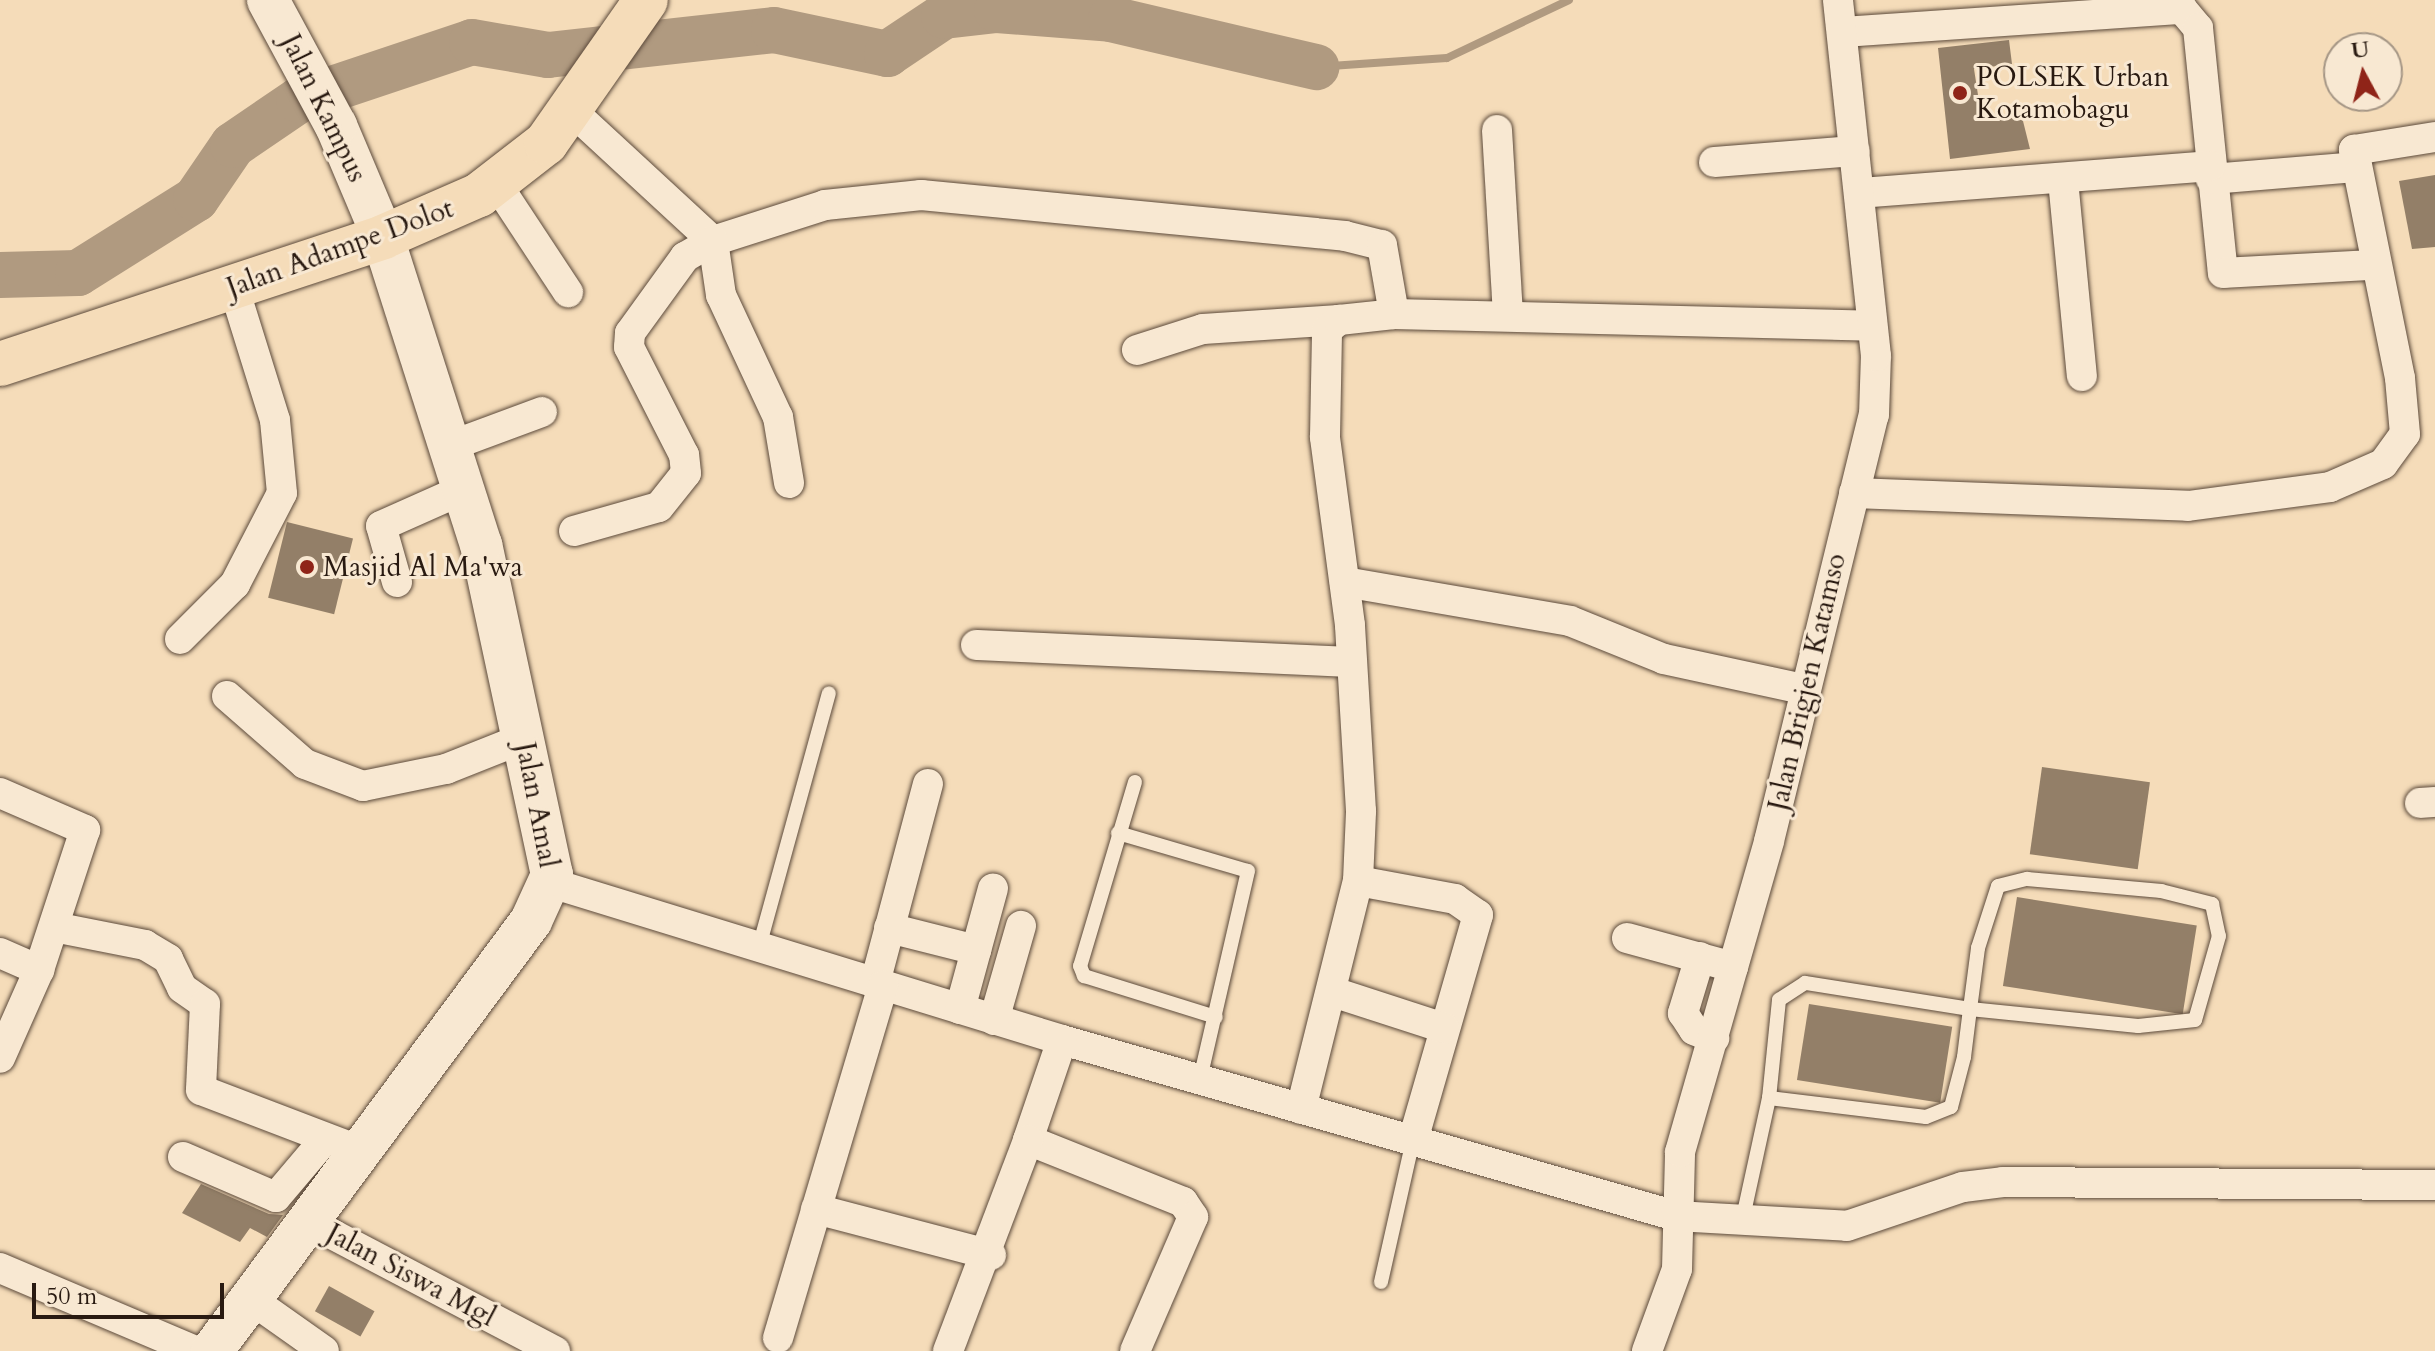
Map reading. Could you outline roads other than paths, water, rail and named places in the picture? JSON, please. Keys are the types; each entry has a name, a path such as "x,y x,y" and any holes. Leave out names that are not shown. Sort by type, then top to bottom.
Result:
{"highway":[{"name":"Jalan Adampe Dolot","path":"0,364 234,288 379,227 496,183 580,86 632,4"},
{"name":"Jalan Adampe Dolot","path":"0,345 379,227 497,154 580,86"}],"street":[{"name":"Jalan Kampus","path":"268,0 336,126 379,227"},
{"name":"Jalan Brigjen Katamso","path":"1650,1342 1677,1269 1680,1152 1733,967 1874,415 1872,326 1838,0"},
{"path":"1843,32 2182,9 2198,28 2211,172 2228,276 2372,265"},
{"path":"580,86 713,241 721,295 778,417 789,483"},
{"path":"1497,130 1508,315"},
{"path":"1854,493 2188,506 2330,487 2360,476 2396,455 2405,434 2400,378 2372,265 2356,167 2358,147 2435,137"},
{"path":"1714,162 1855,151"},
{"path":"1860,193 2211,172 2356,167"},
{"path":"2063,180 2082,376"},
{"path":"496,183 568,292"},
{"path":"574,531 659,507 686,473 630,333 685,257 713,241 825,205 921,195 1345,236 1382,245 1394,314"},
{"name":"Jalan Amal","path":"212,1351 309,1222 344,1144 520,936 551,883 524,738 484,556 379,227"},
{"path":"180,639 210,609 263,540 282,493 284,462 234,288"},
{"path":"1137,350 1203,329 1394,314 1872,326"},
{"path":"1301,1109 1333,992 1358,881 1362,788 1345,582 1325,437 1322,386 1322,338 1339,320"},
{"path":"450,446 542,412"},
{"path":"397,582 381,526 464,489"},
{"path":"1345,582 1570,621 1664,659 1803,689"},
{"path":"976,645 1352,662"},
{"path":"227,696 305,764 363,786 446,769 524,738"},
{"path":"778,1338 879,984 889,928 928,784"},
{"path":"0,793 85,830 39,970 0,1058"},
{"path":"1358,881 1455,899 1476,911 1413,1140"},
{"path":"551,883 994,1020 1676,1216 1742,1223 1847,1226 1963,1187 2003,1182 2435,1185"},
{"path":"960,1009 993,888"},
{"path":"994,1020 1021,926"},
{"path":"54,927 159,949 182,988 205,1004 201,1090 344,1144"},
{"path":"889,928 976,950"},
{"path":"1627,938 1733,967"},
{"path":"0,953 39,970"},
{"path":"1700,957 1683,1013 1694,1030 1714,1038"},
{"path":"1333,992 1444,1028"},
{"path":"948,1351 991,1255 1062,1040"},
{"path":"1028,1140 1183,1202 1193,1217 1135,1351"},
{"path":"183,1157 276,1197 344,1144"},
{"path":"816,1209 991,1255"},
{"name":"Jalan Siswa Mgl","path":"309,1222 555,1351"},
{"path":"0,1268 196,1351"},
{"path":"252,1300 324,1351"}],"lane":[{"path":"759,947 829,693"},
{"path":"1135,782 1079,955 1084,976 1216,1017"},
{"path":"1118,833 1248,871 1200,1079"},
{"path":"1742,1223 1769,1098 1779,1000 1788,987 1805,983 1970,1009 2138,1026 2188,1023 2205,1002 2216,916 2212,904 2161,891 2008,879 1992,894 1970,1009 1957,1097 1939,1114 1769,1098"},
{"path":"1381,1282 1413,1140"}],"waterway":[{"path":"1316,67 1447,58 1569,0"},
{"path":"0,275 78,273 196,199 233,145 299,100 472,42 548,55 774,30 887,54 944,16 997,10 1111,19 1316,67"}],"place":[{"name":"POLSEK Urban Kotamobagu","path":"1960,93"},
{"name":"Masjid Al Ma'wa","path":"307,567"}]}
